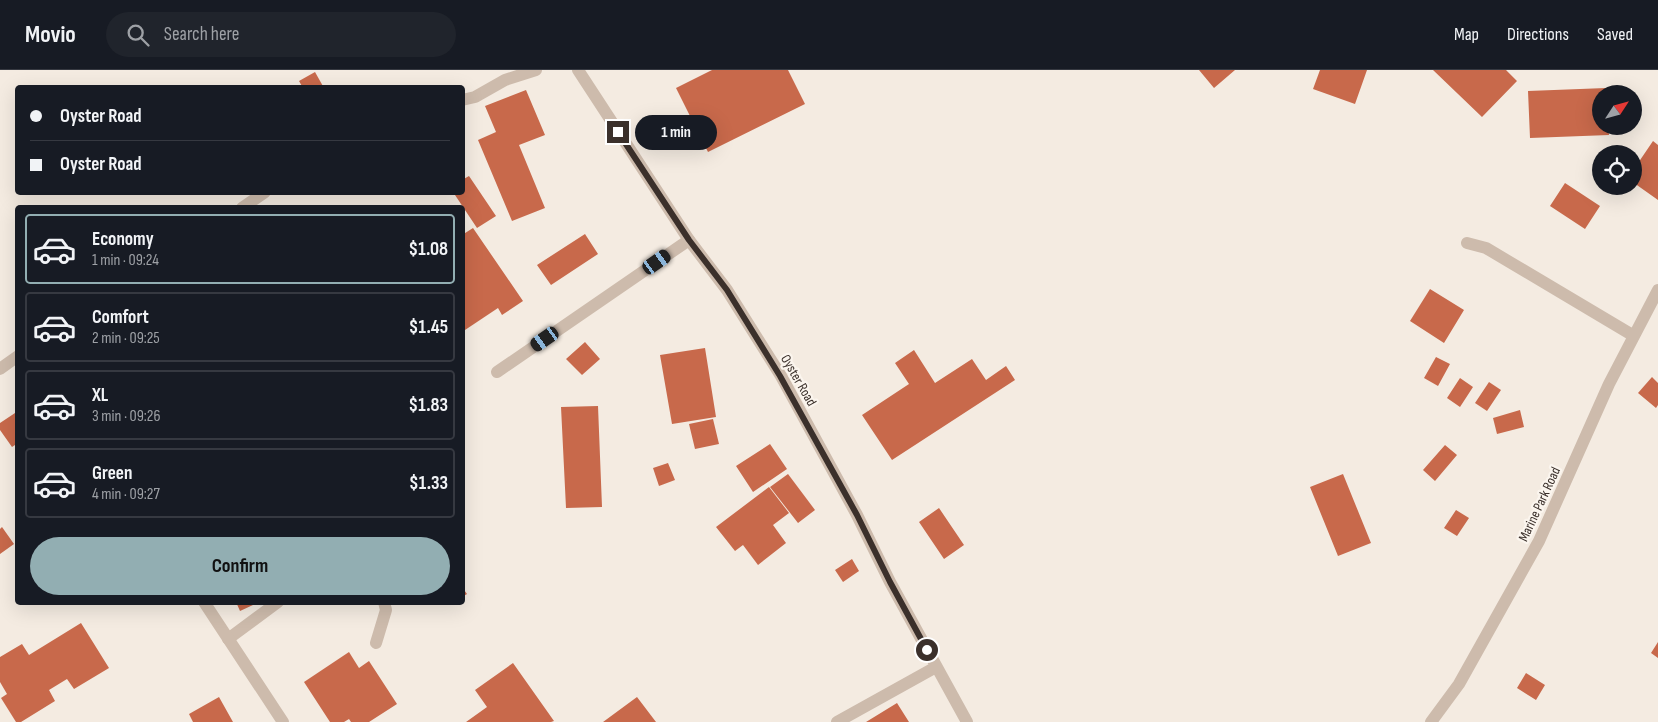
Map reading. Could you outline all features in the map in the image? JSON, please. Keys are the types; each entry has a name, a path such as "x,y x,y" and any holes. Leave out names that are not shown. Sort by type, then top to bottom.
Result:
{"street":[{"path":"465,99 475,96 506,75 536,70"},
{"name":"Oyster Road","path":"578,70 689,240 727,290 780,376 857,515 890,582 967,722"},
{"path":"246,205 261,195"},
{"path":"497,372 689,240"},
{"path":"1467,243 1486,248 1634,336"},
{"name":"Marine Park Road","path":"1431,722 1459,684 1539,542 1609,384 1658,290"},
{"path":"0,368 15,358"},
{"path":"206,605 283,722"},
{"path":"228,639 274,605"},
{"path":"376,643 386,610 385,605"},
{"path":"837,722 936,667"}],"building":[{"path":"712,70 788,70 805,104 708,152 676,88"},
{"path":"1199,70 1235,70 1214,88"},
{"path":"1320,70 1367,70 1355,104 1313,89"},
{"path":"1433,70 1506,70 1517,81 1482,117"},
{"path":"315,72 322,85 301,85 299,81"},
{"path":"1592,89 1592,135 1609,135 1530,138 1528,91"},
{"path":"526,90 545,135 519,145 545,208 512,221 478,140 496,132 485,106"},
{"path":"1653,141 1658,145 1658,200 1642,189 1642,157"},
{"path":"469,176 496,216 477,228 465,210 465,205 462,205 455,195 465,195 465,178"},
{"path":"1565,183 1600,206 1585,229 1550,206"},
{"path":"473,228 523,301 502,315 498,308 465,330 465,233"},
{"path":"585,234 598,254 551,285 537,265"},
{"path":"1430,289 1464,310 1444,343 1410,321"},
{"path":"585,342 600,359 582,375 566,359"},
{"path":"705,348 716,417 672,424 660,355"},
{"path":"914,350 935,383 972,359 986,380 1006,366 1015,380 892,460 862,415 909,384 895,363"},
{"path":"1436,357 1450,364 1438,386 1424,378"},
{"path":"1652,377 1658,383 1658,405 1656,408 1638,393"},
{"path":"1460,378 1473,387 1460,407 1447,398"},
{"path":"1489,382 1501,390 1487,411 1475,403"},
{"path":"598,406 602,507 566,508 561,407"},
{"path":"1520,410 1524,427 1497,434 1493,418"},
{"path":"15,413 15,445 12,447 0,430 0,423"},
{"path":"713,419 719,444 695,449 689,424"},
{"path":"770,444 787,469 753,492 736,466"},
{"path":"1445,445 1457,455 1435,481 1423,470"},
{"path":"668,463 675,480 659,486 653,468"},
{"path":"788,474 815,510 798,523 770,487"},
{"path":"1343,474 1371,543 1338,556 1310,487"},
{"path":"769,487 789,513 773,525 786,543 758,565 743,545 735,551 716,527"},
{"path":"939,508 964,545 944,559 919,522"},
{"path":"1456,510 1469,518 1457,536 1444,528"},
{"path":"2,527 14,544 0,554 0,529"},
{"path":"852,559 859,571 843,582 835,570"},
{"path":"237,605 253,605 240,611"},
{"path":"81,623 109,668 74,689 67,679 49,690 55,701 21,722 16,722 1,698 7,694 0,682 0,657 22,644 29,655"},
{"path":"1658,642 1658,658 1651,653"},
{"path":"349,652 359,668 369,661 397,704 369,722 351,722 349,719 344,722 330,722 304,682"},
{"path":"513,663 554,721 466,722 487,707 475,690"},
{"path":"1526,673 1545,685 1536,700 1517,688"},
{"path":"219,697 233,722 193,722 189,714"},
{"path":"637,697 656,722 603,722"},
{"path":"897,703 909,722 866,722"}],"route":[{"path":"618,132 689,240 727,290 780,376 857,515 890,582 927,650"}]}
